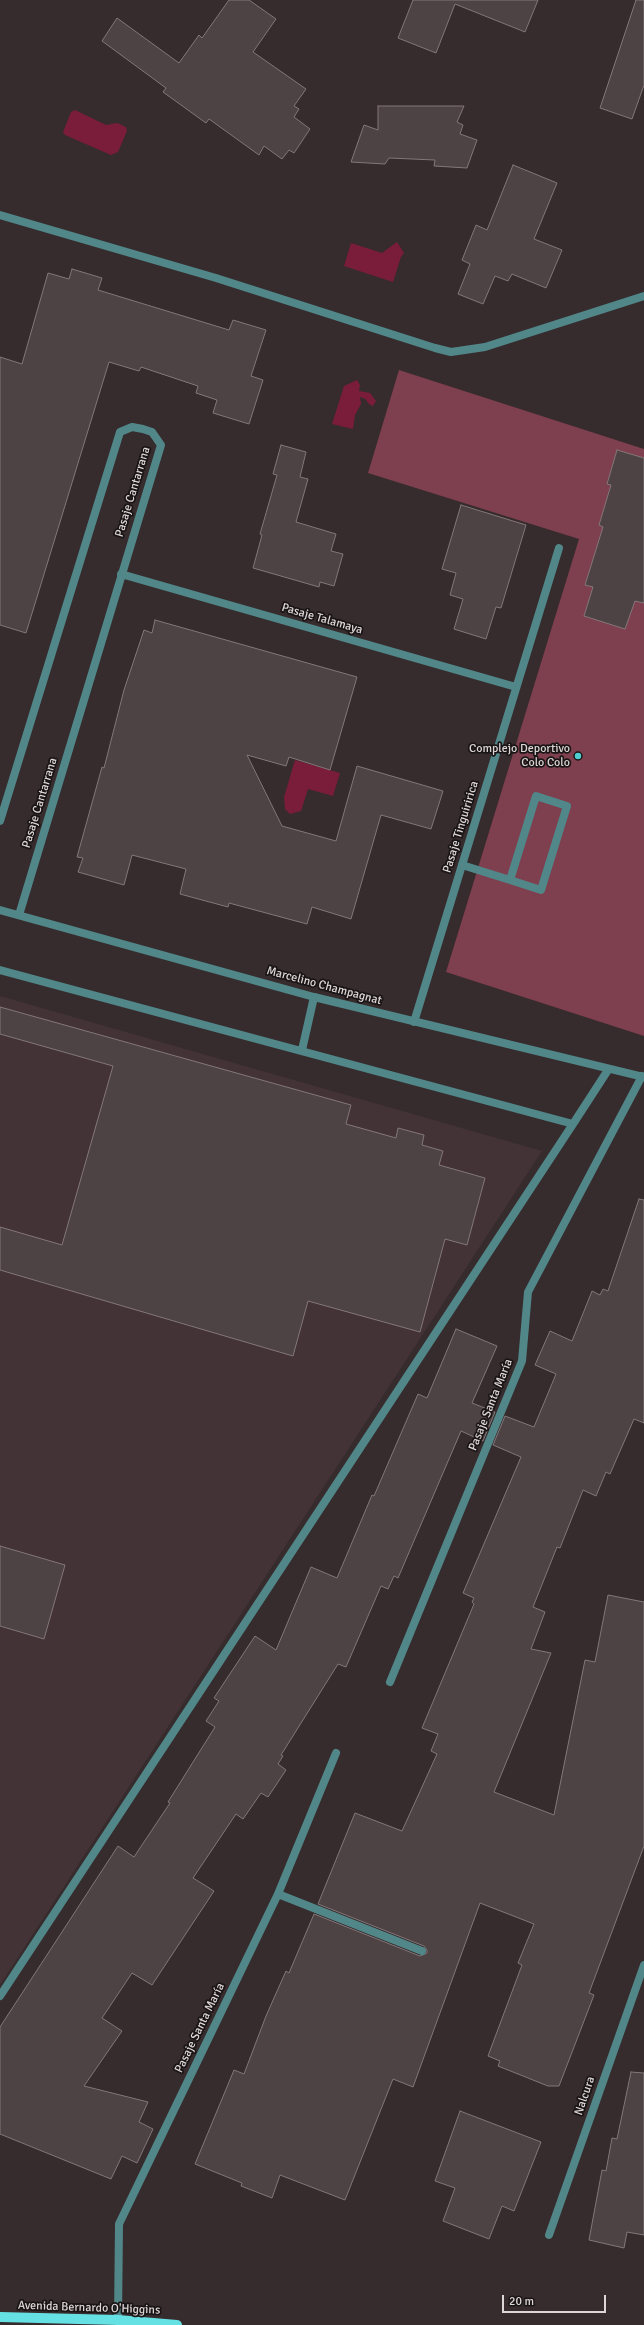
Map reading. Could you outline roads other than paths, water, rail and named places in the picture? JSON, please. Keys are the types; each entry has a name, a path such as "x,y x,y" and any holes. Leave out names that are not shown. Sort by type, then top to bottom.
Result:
{"main road":[{"name":"Avenida Bernardo O'Higgins","path":"0,2318 118,2320 177,2325"}],"street":[{"path":"0,215 216,278 451,352 485,347 644,296"},
{"name":"Pasaje Cantarrana","path":"0,821 120,432 132,427 152,432 160,445 19,915"},
{"name":"Pasaje Tinguiririca","path":"414,1022 559,548"},
{"name":"Pasaje Talamaya","path":"121,574 516,687"},
{"path":"462,865 541,890 567,806 536,796 510,880"},
{"name":"Marcelino Champagnat","path":"0,910 314,997 608,1070 643,1076"},
{"path":"0,970 573,1124"},
{"path":"302,1050 314,997"},
{"path":"0,1996 608,1070"},
{"name":"Pasaje Santa María","path":"390,1682 522,1361 528,1292 643,1076"},
{"name":"Pasaje Santa María","path":"118,2320 119,2224 278,1894 336,1753"},
{"path":"278,1894 422,1951"},
{"name":"Nalcura","path":"549,2235 644,1965"}],"place":[{"name":"Complejo Deportivo Colo Colo","path":"578,756"}]}
